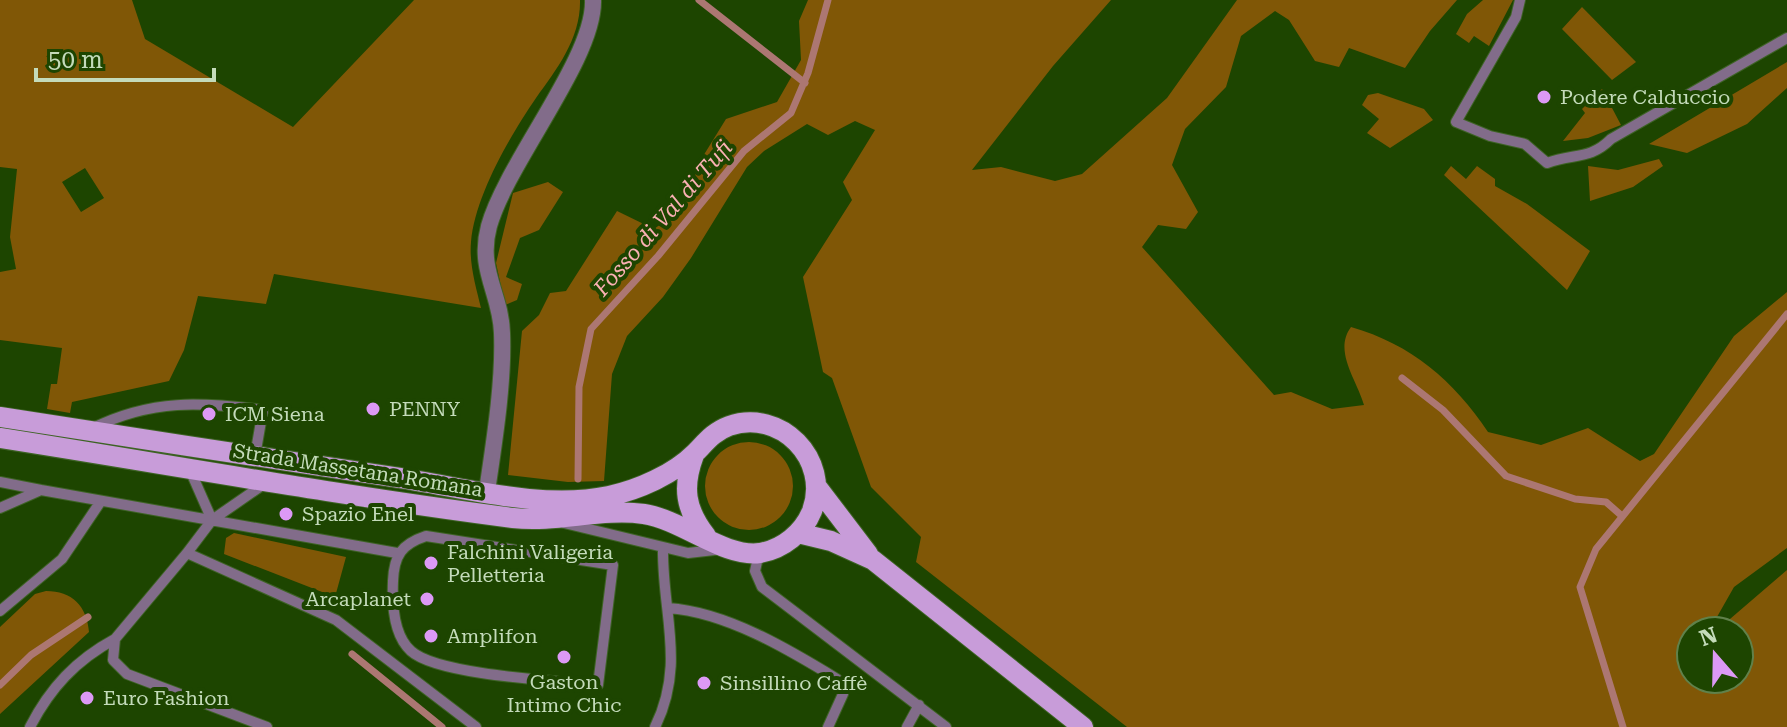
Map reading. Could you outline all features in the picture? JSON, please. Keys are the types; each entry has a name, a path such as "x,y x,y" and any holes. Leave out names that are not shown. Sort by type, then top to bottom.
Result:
{"main road":[{"name":"Strada Massetana Romana","path":"0,417 562,500 601,498 644,485 694,455 707,438 725,427 746,422 768,424 787,433 803,447 813,466 817,487 873,560 1083,727"},
{"name":"Strada Massetana Romana","path":"0,438 516,518 554,520 639,514 706,536 726,548 759,553"},
{"path":"694,455 686,476 686,498 693,519 706,536"},
{"path":"759,553 776,548 798,533 808,519 817,487"},
{"name":"Strada Massetana Romana","path":"798,533 831,541 873,560"}],"street":[{"name":"Strada Massetana Romana","path":"487,491 502,335 485,268 490,224 508,182 574,62 593,12 593,0"}],"lane":[{"path":"1520,0 1516,17 1456,122 1490,136 1525,144 1547,163 1596,153 1611,139 1787,38"},
{"path":"88,431 128,414 187,402 263,410 255,456"},
{"path":"189,468 212,520"},
{"path":"30,727 50,692 69,671 115,639 212,520 269,481"},
{"path":"0,482 397,553 416,539 439,536 613,565 598,685 448,666 416,655 402,640 395,619 393,580 397,553"},
{"path":"0,508 41,490"},
{"path":"0,611 62,559 101,501"},
{"path":"554,520 698,554 726,548"},
{"path":"655,727 672,680 663,548"},
{"path":"187,553 336,620 476,727"},
{"path":"759,553 755,571 762,587 946,727"},
{"path":"668,608 684,609 742,629 837,679 843,694 828,727"},
{"path":"115,639 112,654 121,670 267,727"},
{"path":"907,727 919,705"}],"shaded area":[{"path":"0,0 132,0 145,39 293,127 414,0 580,0 572,40 505,148 479,205 471,250 481,308 274,274 266,304 198,296 184,350 169,381 72,402 70,413 47,409 51,384 57,384 62,348 0,340 0,272 16,269 10,237 17,169 0,167","holes":["85,168 104,198 81,212 62,182"]},
{"path":"808,0 1111,0 1053,66 972,170 1001,167 1055,181 1082,174 1167,98 1237,0 1457,0 1430,31 1405,68 1349,48 1339,67 1315,61 1289,20 1275,11 1241,36 1226,87 1185,129 1172,165 1198,212 1186,229 1158,225 1142,247 1274,395 1291,392 1332,409 1364,405 1345,356 1346,336 1351,327 1393,343 1429,367 1461,396 1488,432 1541,445 1588,428 1640,461 1654,454 1734,336 1787,292 1787,548 1734,587 1718,615 1675,615 1675,695 1755,695 1755,615 1735,615 1787,570 1787,727 1127,727 916,562 921,537 871,487 832,378 823,372 803,277 852,200 843,182 875,130 855,121 828,135 807,124 764,151 747,167 691,258 663,297 627,336 612,374 604,481 568,482 508,475 522,331 539,315 550,293 566,291 617,211 654,229 679,211 705,153 726,119 777,102 801,60 799,21"},
{"path":"1483,0 1513,0 1489,46 1474,36 1469,43 1456,34 1467,14"},
{"path":"1582,7 1636,62 1612,80 1562,29"},
{"path":"1787,62 1787,88 1747,124 1687,153 1649,144"},
{"path":"1602,89 1621,125 1588,138 1563,141 1585,113 1582,109"},
{"path":"1378,93 1424,109 1433,120 1390,148 1367,133 1379,119 1362,105 1368,95"},
{"path":"1659,159 1663,166 1633,187 1590,201 1588,166 1618,170"},
{"path":"1451,166 1466,179 1477,166 1495,179 1495,186 1527,204 1590,251 1567,290 1444,175"},
{"path":"548,182 563,192 539,230 520,238 506,277 522,284 517,300 505,305 496,263 513,193"},
{"path":"749,442 766,445 780,455 790,469 793,486 790,503 780,517 766,527 749,530 732,527 718,517 708,503 705,486 708,469 718,455 732,445"},
{"path":"234,533 346,557 335,597 224,554 226,538"},
{"path":"46,591 71,597 85,615 89,632 0,714 0,627 35,594"}],"waterway":[{"path":"699,0 805,83"},
{"name":"Fosso di Val di Tufi","path":"578,479 579,387 591,329 658,256 744,151 791,113 808,73 828,0"},
{"path":"1623,727 1580,587 1596,549 1787,314"},
{"path":"1402,378 1443,410 1506,476 1575,499 1606,502 1622,516"},
{"path":"0,685 31,655 88,617"},
{"path":"352,654 442,727"}],"place":[{"name":"Podere Calduccio","path":"1544,97"},
{"name":"PENNY","path":"373,409"},
{"name":"ICM Siena","path":"209,414"},
{"name":"Spazio Enel","path":"286,514"},
{"name":"Falchini Valigeria Pelletteria","path":"431,563"},
{"name":"Arcaplanet","path":"427,599"},
{"name":"Amplifon","path":"431,636"},
{"name":"Gaston Intimo Chic","path":"564,657"},
{"name":"Sinsillino Caffè","path":"704,683"},
{"name":"Euro Fashion","path":"87,698"}]}
